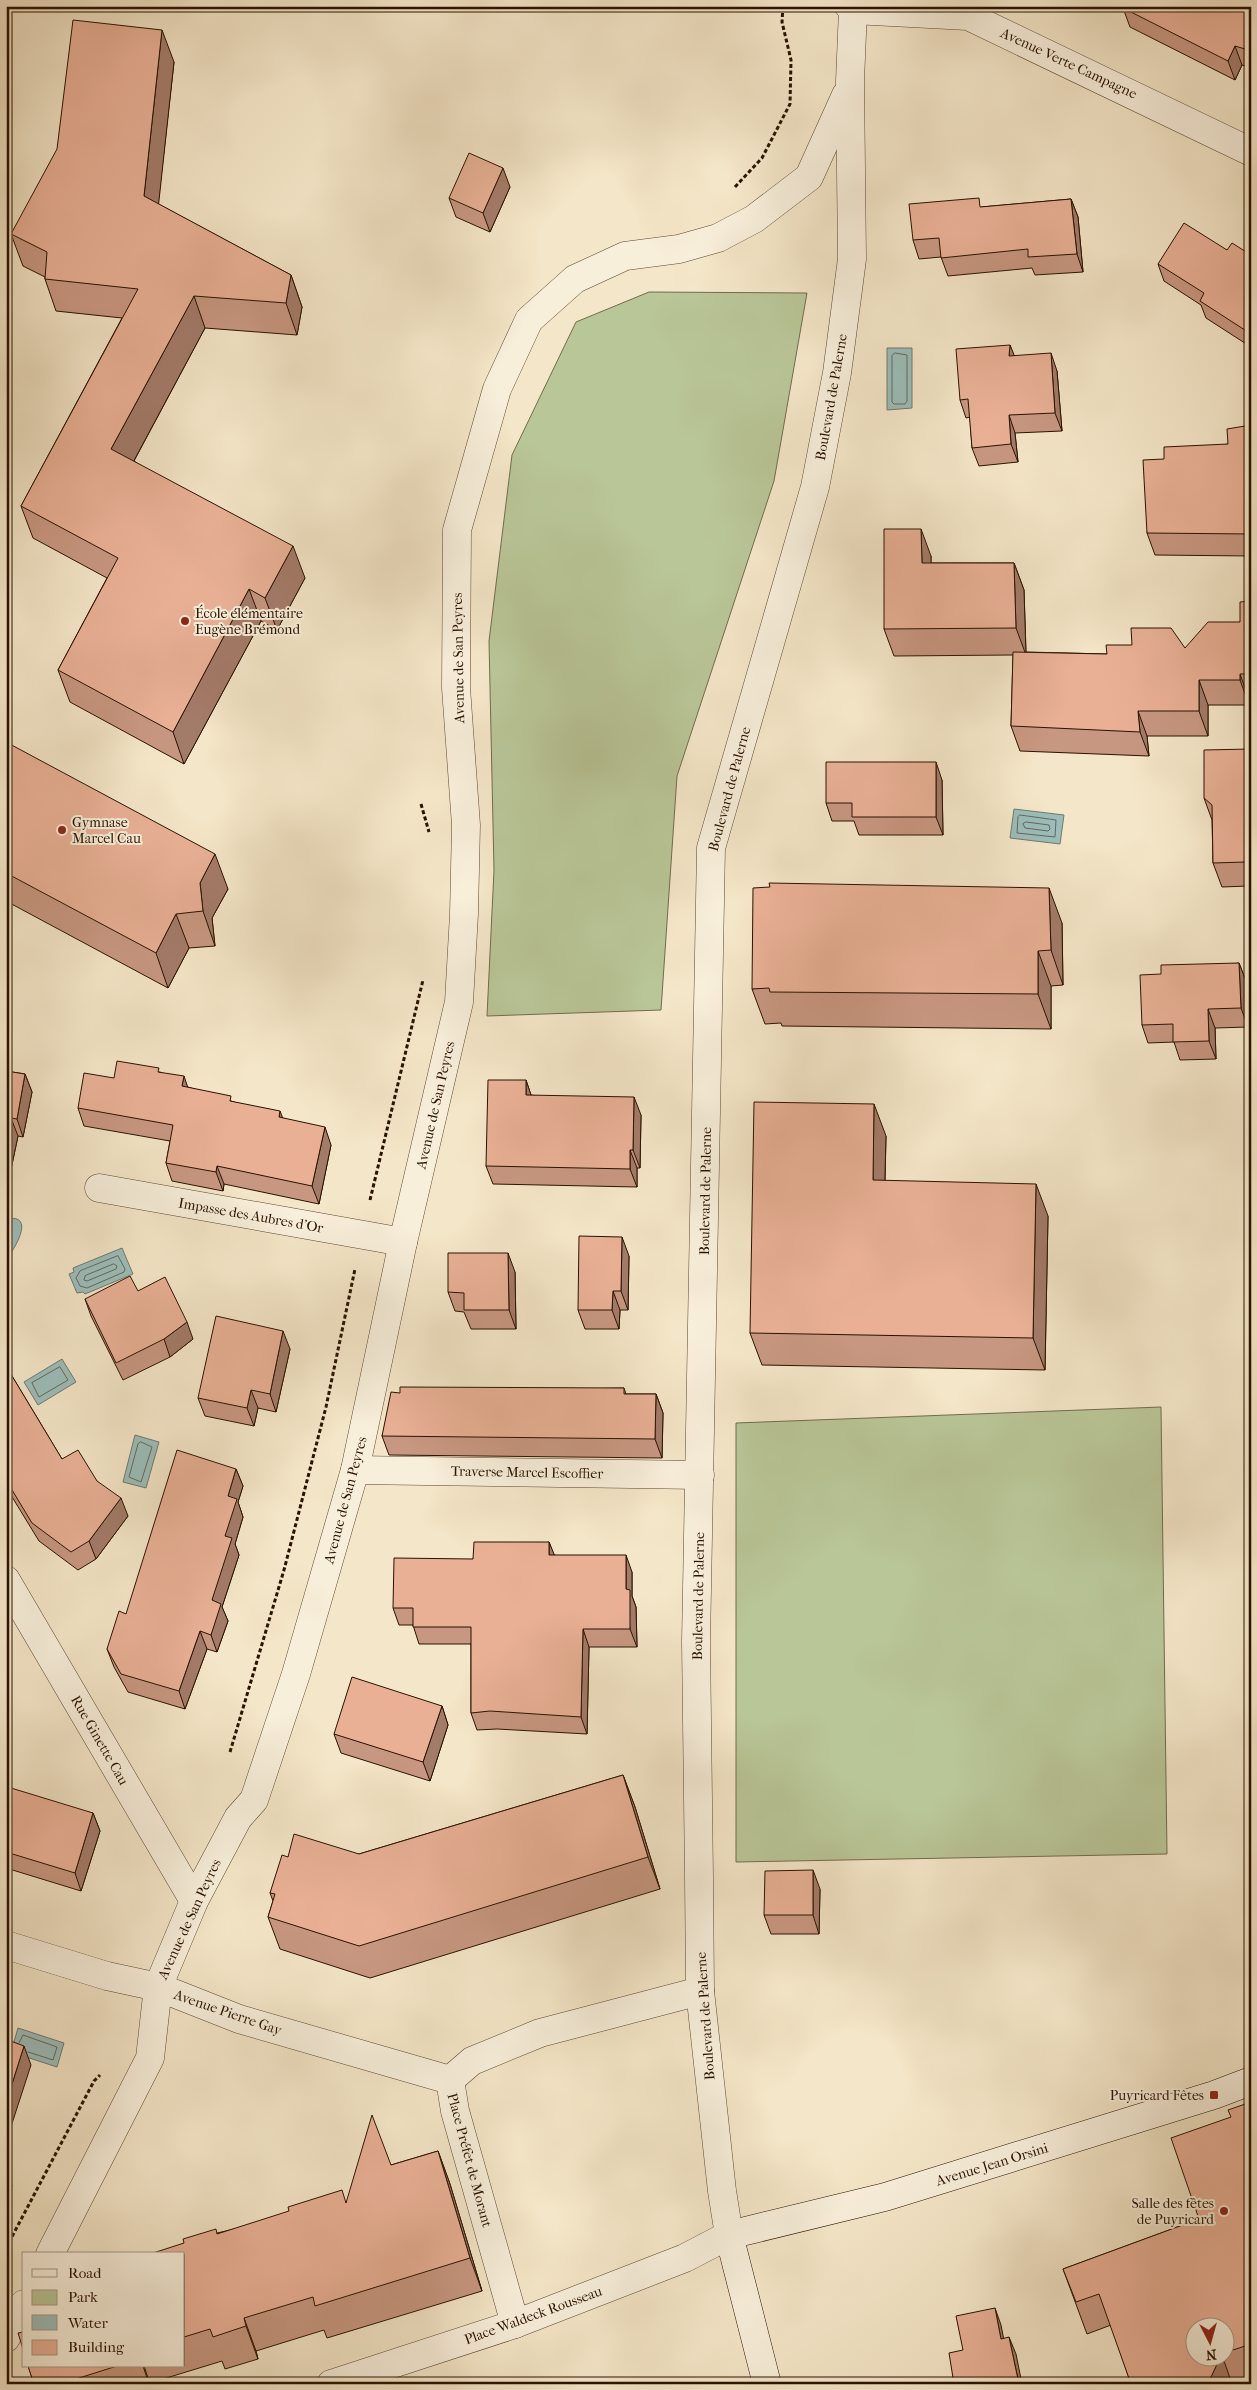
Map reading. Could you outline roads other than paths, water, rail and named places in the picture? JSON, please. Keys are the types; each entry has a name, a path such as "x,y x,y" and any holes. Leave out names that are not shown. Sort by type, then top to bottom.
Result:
{"street":[{"name":"Boulevard de Palerne","path":"767,2384 729,2235 722,2191 700,1991 696,1642 711,848 815,487 837,373 852,259 851,8"},
{"name":"Avenue Verte Campagne","path":"851,8 968,16 1251,152"},
{"name":"Avenue de San Peyres","path":"51,2252 150,2058 158,1987 194,1901 238,1818 254,1800 296,1674 355,1470 403,1242 459,1002 464,914 466,798 456,688 457,530 498,389 529,320 575,279 625,256 679,249 718,238 754,219 809,177 850,87"},
{"name":"Impasse des Aubres d’Or","path":"99,1188 403,1242"},
{"name":"Traverse Marcel Escoffier","path":"355,1470 700,1475"},
{"name":"Rue Ginette Cau","path":"6,1580 194,1901"},
{"name":"Avenue Pierre Gay","path":"6,1945 107,1976 158,1987 239,2019 450,2080"},
{"name":"Place Préfet de Morant","path":"515,2324 455,2111 450,2080 472,2061 540,2033 700,1991"},
{"name":"Avenue Jean Orsini","path":"729,2235 885,2197 1214,2095 1251,2081"},
{"name":"Place Waldeck Rousseau","path":"332,2384 515,2324 685,2258 729,2235"},
{"path":"6,2338 22,2308"}],"water":[{"path":"887,348 912,348 912,408 887,410"},
{"path":"1014,809 1064,815 1060,844 1010,838"},
{"path":"6,1219 20,1221 22,1227 18,1241 6,1260"},
{"path":"122,1248 133,1274 85,1294 83,1292 77,1293 69,1274 74,1272 73,1268"},
{"path":"62,1359 76,1382 38,1405 24,1382"},
{"path":"135,1435 159,1442 146,1488 123,1482"},
{"path":"18,2028 64,2043 57,2067 11,2052"}],"place":[{"name":"École élémentaire Eugène Brémond","path":"185,621"},
{"name":"Gymnase Marcel Cau","path":"62,830"},
{"name":"Puyricard Fêtes","path":"1214,2095"},
{"name":"Salle des fêtes de Puyricard","path":"1224,2211"}]}
